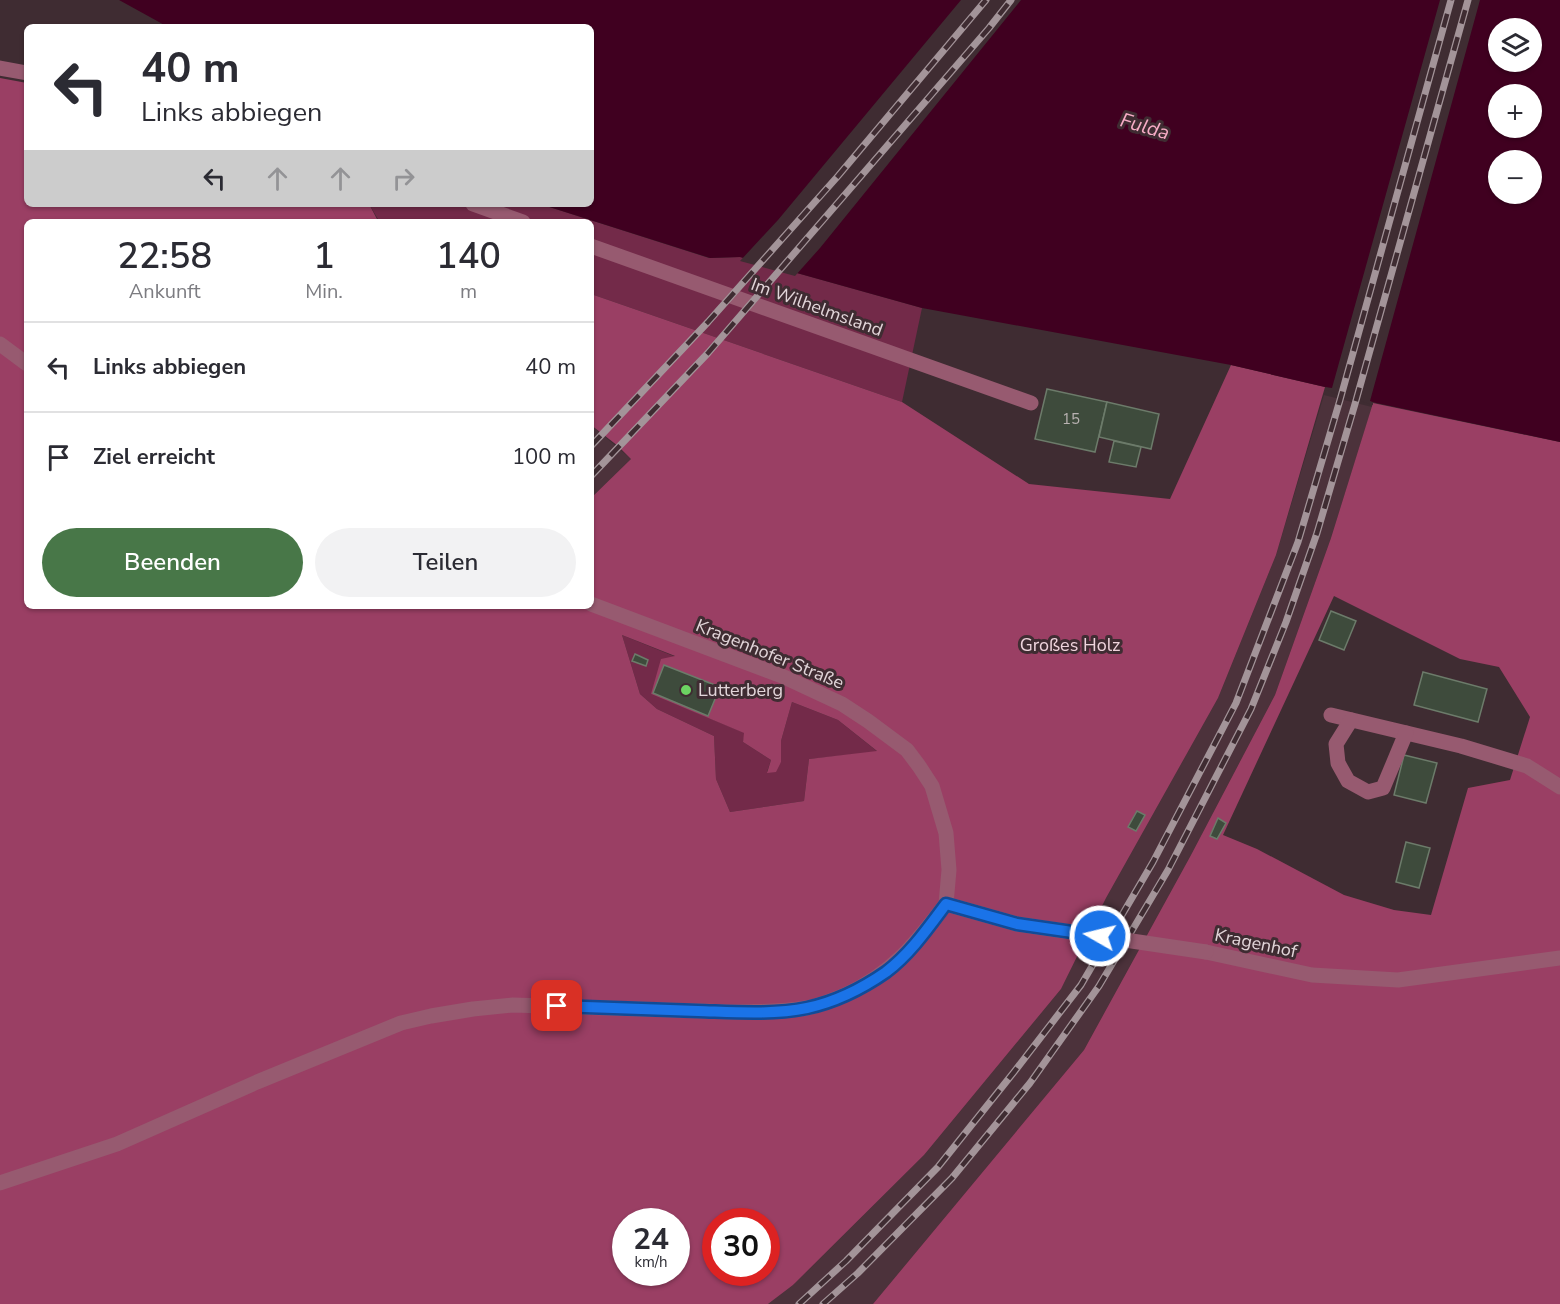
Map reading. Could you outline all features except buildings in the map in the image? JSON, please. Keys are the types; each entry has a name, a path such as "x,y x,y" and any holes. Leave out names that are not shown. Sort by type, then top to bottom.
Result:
{"street":[{"path":"0,68 24,72"},
{"path":"481,207 515,219"},
{"name":"Im Wilhelmsland","path":"594,247 1030,404"},
{"path":"0,344 24,362"},
{"name":"Kragenhofer Straße","path":"594,605 782,676 842,704 907,750 932,786 944,825 949,870 946,904"},
{"path":"1331,715 1461,746 1527,766 1560,787"},
{"path":"1351,720 1336,744 1338,763 1348,782 1368,792 1383,788 1406,733"},
{"path":"0,1184 117,1144 257,1082 400,1023 430,1016 513,1005 733,1012 769,1012 807,1008 860,988 886,972 920,939 946,904"},
{"name":"Kragenhof","path":"946,904 1017,924 1206,952 1312,975 1398,980 1560,958"}],"shaded area":[{"path":"371,207 549,207 587,219 378,219"},
{"path":"594,221 709,258 740,257 922,308 902,402 594,295"},
{"path":"1324,395 1372,407 1331,538 1275,695 1191,855 1084,1050 873,1304 768,1304 793,1285 924,1155 1061,989 1106,898 1218,698 1276,555"},
{"path":"594,428 631,459 594,495"},
{"path":"622,635 676,657 651,694 745,733 743,742 771,760 767,772 781,762 781,741 792,702 838,720 878,752 809,759 804,801 730,812 716,779 714,736 657,709 640,694"}],"green space":[{"name":"Großes Holz","path":"0,78 24,82 24,207 371,207 377,219 24,219 24,609 594,609 594,495 631,459 594,427 594,295 902,402 1029,484 1170,499 1231,365 1325,387 1276,555 1218,698 1106,898 1061,989 924,1155 793,1285 768,1304 0,1304","holes":["622,635 675,656 661,659 651,694 744,733 743,742 771,760 767,773 776,772 781,762 781,741 792,702 838,720 877,751 809,759 804,801 730,812 716,779 714,736 657,709 640,694"]},
{"path":"1373,403 1560,442 1560,1304 873,1304 1084,1050 1191,855 1275,695 1331,538","holes":["1334,596 1460,659 1499,667 1530,717 1510,780 1468,788 1431,915 1394,910 1344,895 1257,849 1223,835"]}],"water":[{"name":"Fulda","path":"119,0 1560,0 1560,442 1376,403 1325,387 1231,365 922,308 740,257 710,258 594,221 594,219 549,207 594,207 594,24 163,24"}],"pier":[{"path":"961,0 1021,0 795,276 740,261 778,220"},
{"path":"1440,0 1480,0 1370,401 1373,405 1325,390 1325,387 1332,388"}],"railway":[{"path":"594,443 708,322 838,176 986,0"},
{"path":"594,473 708,353 1011,0"},
{"path":"799,1304 846,1261 938,1167 1081,985 1153,862 1236,703 1298,542 1340,400 1451,0"},
{"path":"823,1304 858,1273 952,1178 1030,1083 1099,986 1168,870 1251,709 1286,622 1317,533 1468,0"}],"place":[{"name":"Lutterberg","path":"686,690"}],"route":[{"path":"557,1006 733,1012 769,1012 807,1008 860,988 886,972 920,939 946,904 1017,924 1100,936"}]}
